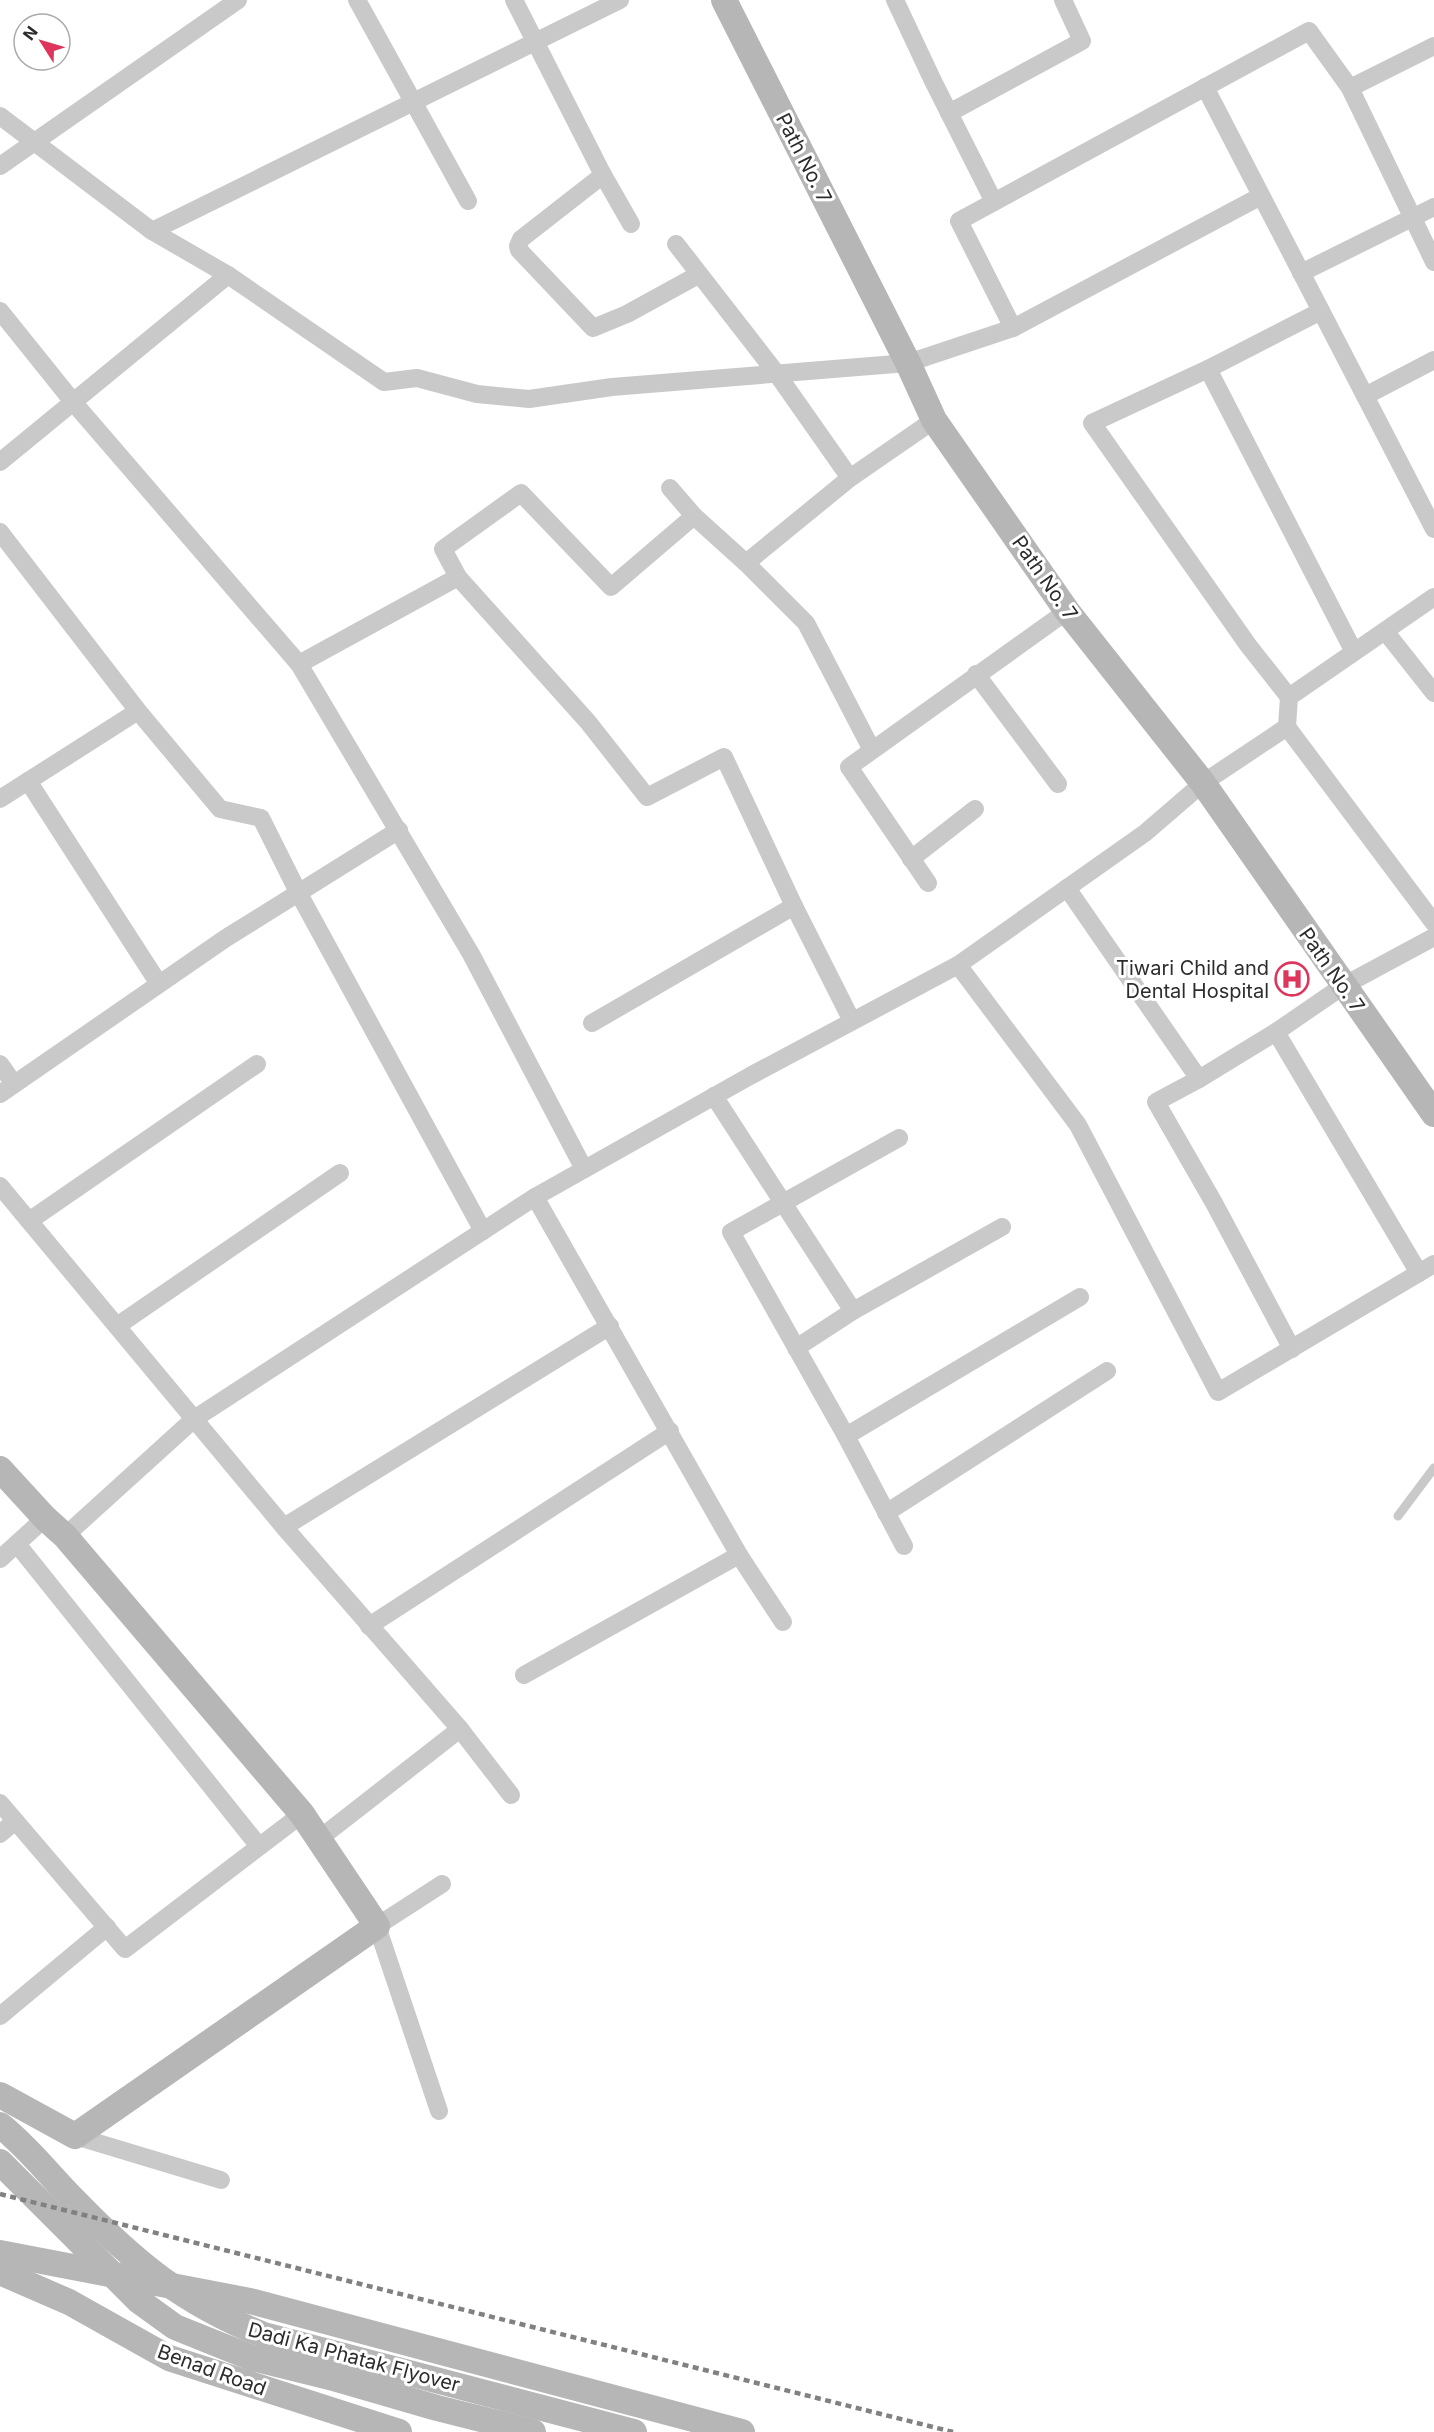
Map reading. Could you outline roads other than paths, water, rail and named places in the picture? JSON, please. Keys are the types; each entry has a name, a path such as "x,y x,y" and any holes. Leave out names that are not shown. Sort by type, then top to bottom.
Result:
{"main road":[{"name":"Path No. 7","path":"724,0 908,363 934,420 1067,611 1203,783 1434,1114"},
{"path":"0,1469 45,1518 65,1536 302,1814 377,1926 75,2136 0,2095"},
{"name":"Dadi Ka Phatak Flyover","path":"0,2125 23,2144 74,2200 145,2269 198,2305 229,2321 264,2335 634,2432"},
{"name":"Dadi Ka Phatak Flyover","path":"0,2162 139,2301 175,2327 252,2358 533,2432"},
{"path":"0,2253 250,2301 742,2432"},
{"name":"Benad Road","path":"0,2272 69,2302 169,2358 399,2432"}],"street":[{"path":"0,166 238,0"},
{"path":"357,0 468,201"},
{"path":"514,0 603,175 631,224"},
{"path":"152,231 620,0"},
{"path":"895,0 994,202"},
{"path":"949,113 1082,41 1063,0"},
{"path":"1013,328 960,221 1309,31 1350,88 1434,262"},
{"path":"1350,88 1434,46"},
{"path":"1205,87 1434,529"},
{"path":"0,116 152,231 228,275 384,382 417,378 477,394 529,399 612,387 908,363 1013,328 1261,196"},
{"path":"603,175 521,239 518,246 519,250 589,326 598,327 627,314 698,275"},
{"path":"1301,273 1434,207"},
{"path":"676,244 777,374 850,478"},
{"path":"0,462 228,275"},
{"path":"0,311 74,403 298,664 471,954 584,1169"},
{"path":"1321,311 1208,369 1092,423 1248,645 1289,698 1287,727 1434,923"},
{"path":"1365,396 1434,360"},
{"path":"1208,369 1354,652"},
{"path":"746,563 850,478 934,420"},
{"path":"670,488 694,516 746,563 806,623 872,750"},
{"path":"694,516 611,586 520,493 443,549 458,577 588,722 647,797 723,757 852,1021"},
{"path":"0,532 138,711 220,808 261,818 298,892 483,1230"},
{"path":"298,664 458,577"},
{"path":"1289,698 1434,597"},
{"path":"928,883 849,767 1067,611"},
{"path":"1385,631 1434,693"},
{"path":"976,674 1059,784"},
{"path":"0,799 138,711"},
{"path":"65,1536 194,1419 535,1197 714,1096 958,965 1145,833 1203,783 1287,727"},
{"path":"28,781 159,984"},
{"path":"911,859 975,809"},
{"path":"0,1064 7,1089 298,892 399,830"},
{"path":"1067,888 1199,1079"},
{"path":"592,1023 794,906"},
{"path":"1292,1349 1214,1203 1156,1102 1276,1032 1343,986 1434,937"},
{"path":"958,965 1078,1125 1218,1392 1426,1268 1276,1032"},
{"path":"29,1221 257,1064"},
{"path":"714,1096 853,1311"},
{"path":"899,1138 731,1232 846,1436 904,1546"},
{"path":"117,1326 340,1173"},
{"path":"0,1186 284,1527 460,1729 512,1795"},
{"path":"535,1197 739,1555 783,1622"},
{"path":"796,1348 853,1311 1002,1227"},
{"path":"846,1436 1080,1297"},
{"path":"284,1527 610,1326"},
{"path":"886,1513 1107,1371"},
{"path":"369,1626 670,1431"},
{"path":"0,1559 45,1518"},
{"path":"17,1544 258,1845"},
{"path":"524,1675 739,1555"},
{"path":"319,1839 460,1729"},
{"path":"0,1803 125,1948 258,1845 302,1814"},
{"path":"0,1834 15,1821"},
{"path":"439,2110 377,1926 442,1884"},
{"path":"0,2016 107,1927"},
{"path":"75,2136 221,2180"}],"lane":[{"path":"1398,1516 1434,1468"}],"railway":[{"path":"0,2194 953,2432"}],"place":[{"name":"Tiwari Child and Dental Hospital","path":"1292,979"}]}
